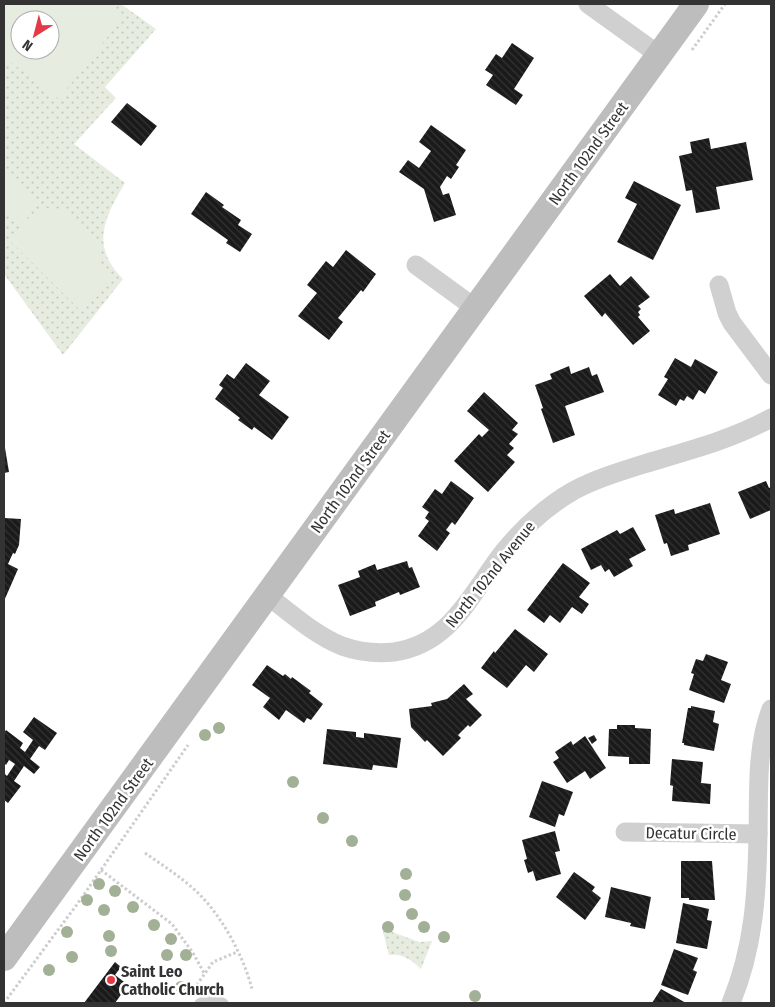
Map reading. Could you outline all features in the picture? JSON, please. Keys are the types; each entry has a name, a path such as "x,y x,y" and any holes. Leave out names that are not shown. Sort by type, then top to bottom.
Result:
{"main road":[{"name":"North 102nd Street","path":"4,958 696,4"}],"street":[{"path":"588,4 658,56"},
{"path":"416,265 475,308"},
{"path":"719,286 732,323 771,375"},
{"name":"North 102nd Avenue","path":"267,595 320,633 341,645 369,653 383,653 413,647 432,638 450,625 506,548 527,526 557,501 594,481 718,442 771,418"},
{"path":"731,1003 744,966 753,928 761,750 771,708"},
{"name":"Decatur Circle","path":"625,832 758,834"}],"lane":[{"path":"199,1003 204,1000 214,999 224,1003"}],"path":[{"path":"4,1003 101,870 189,743"},
{"path":"145,853 185,882 203,898 217,916 237,952 252,989"},
{"path":"101,870 163,915 188,946 204,973"},
{"path":"186,1000 213,962 237,952"}],"shaded area":[{"path":"4,4 121,4 156,29 105,87 116,98 74,144 125,183 111,208 104,232 106,255 123,279 63,355 4,274"},
{"path":"4,4 105,4 118,13 120,21 59,99 4,57"},
{"path":"4,173 40,201 22,225 4,211"},
{"path":"44,208 63,209 100,246 99,265 111,276 80,310 11,242"},
{"path":"382,928 419,942 432,941 421,969 406,958 398,955 389,955"}],"building":[{"path":"512,43 534,58 514,89 523,95 516,105 486,85 493,75 485,70 496,54 502,58"},
{"path":"127,103 157,126 141,146 111,122"},
{"path":"431,125 466,150 456,165 459,167 451,179 447,176 440,187 443,195 449,193 456,215 434,222 424,189 399,172 408,160 419,168 431,151 419,142"},
{"path":"709,138 711,149 746,142 753,180 716,187 720,209 696,213 692,190 686,191 679,156 692,153 690,142"},
{"path":"634,181 681,205 653,260 617,242 637,204 625,198"},
{"path":"206,192 224,205 222,207 241,220 238,225 252,234 240,252 226,243 228,240 191,214"},
{"path":"346,250 376,274 363,292 361,290 338,318 343,322 329,340 298,316 317,293 307,285 326,261 333,267"},
{"path":"610,274 620,286 631,276 650,297 638,306 641,309 638,312 640,315 638,317 650,331 633,345 605,313 602,317 584,296"},
{"path":"675,358 691,367 695,359 718,372 705,394 699,390 693,400 687,396 684,401 680,399 676,406 658,395 668,379 664,377"},
{"path":"246,363 270,381 259,395 289,417 272,440 254,427 252,430 238,420 240,418 215,399 223,388 219,385 227,374 234,379"},
{"path":"569,366 571,374 589,367 592,376 597,374 604,392 565,406 575,435 553,443 535,385 552,379 550,374"},
{"path":"484,392 518,423 512,430 518,434 509,444 514,448 507,455 515,462 488,492 454,461 479,434 482,437 489,430 467,411"},
{"path":"4,442 9,472 4,473"},
{"path":"451,481 474,498 455,525 452,522 446,530 450,533 437,551 418,536 429,521 425,518 429,512 422,507 435,489 442,494"},
{"path":"766,481 769,488 771,487 771,510 750,519 738,492"},
{"path":"710,503 720,534 688,545 689,550 671,556 667,543 664,544 655,515 674,509 675,514"},
{"path":"4,518 21,519 19,545 8,564 18,569 4,601"},
{"path":"633,527 646,550 629,559 633,566 614,577 609,569 605,572 601,565 591,570 581,549 617,530 620,534"},
{"path":"407,561 409,568 412,567 420,587 400,595 399,592 375,602 376,606 350,616 338,585 360,577 358,571 375,564 377,570"},
{"path":"563,563 590,583 579,597 589,604 582,614 572,607 560,623 550,615 544,623 527,610"},
{"path":"515,629 548,654 534,672 526,665 507,688 481,668"},
{"path":"706,654 728,662 721,680 731,684 724,703 689,690 694,674 691,673 696,659 703,661"},
{"path":"267,665 283,676 285,674 291,679 292,677 311,691 309,693 323,704 311,720 307,718 304,723 286,710 279,720 263,707 270,698 252,685"},
{"path":"464,684 473,694 466,699 482,715 470,727 468,725 458,735 461,738 443,756 427,740 425,742 411,727 409,709 432,706 431,703 447,699"},
{"path":"691,706 715,711 713,722 719,724 714,751 682,743 688,708 691,708"},
{"path":"34,717 57,733 45,750 39,746 30,759 40,767 34,774 24,766 14,781 21,786 8,803 4,800 4,773 7,776 15,764 9,760 6,765 4,763 4,733 6,730 23,743 20,748 25,752 33,740 23,732"},
{"path":"617,725 635,725 635,728 651,729 650,764 629,764 629,757 608,756 609,729 617,729"},
{"path":"327,729 356,732 356,737 364,738 364,733 401,738 397,768 373,765 372,770 323,764"},
{"path":"594,735 597,740 592,744 588,738"},
{"path":"585,736 606,768 590,779 585,771 567,783 553,762 559,758 555,752 571,741 573,745"},
{"path":"672,759 703,762 701,783 711,784 710,804 672,801 673,786 670,785"},
{"path":"542,781 573,792 564,816 559,814 555,827 529,817"},
{"path":"555,831 560,851 555,852 561,874 536,881 533,871 528,873 524,860 527,859 522,840"},
{"path":"681,861 712,861 715,900 689,900 689,898 681,898"},
{"path":"574,872 595,887 592,891 601,898 585,920 556,897"},
{"path":"611,887 651,897 645,929 630,926 631,923 605,917"},
{"path":"683,903 709,909 707,920 712,921 707,949 676,943"},
{"path":"674,949 698,958 693,970 697,972 688,995 661,985"},
{"name":"Saint Leo Catholic Church","path":"115,962 121,967 115,975 128,985 115,1003 84,1003"},
{"path":"661,989 686,1003 652,1003"}],"place":[{"name":"Saint Leo Catholic Church","path":"111,980"}]}
